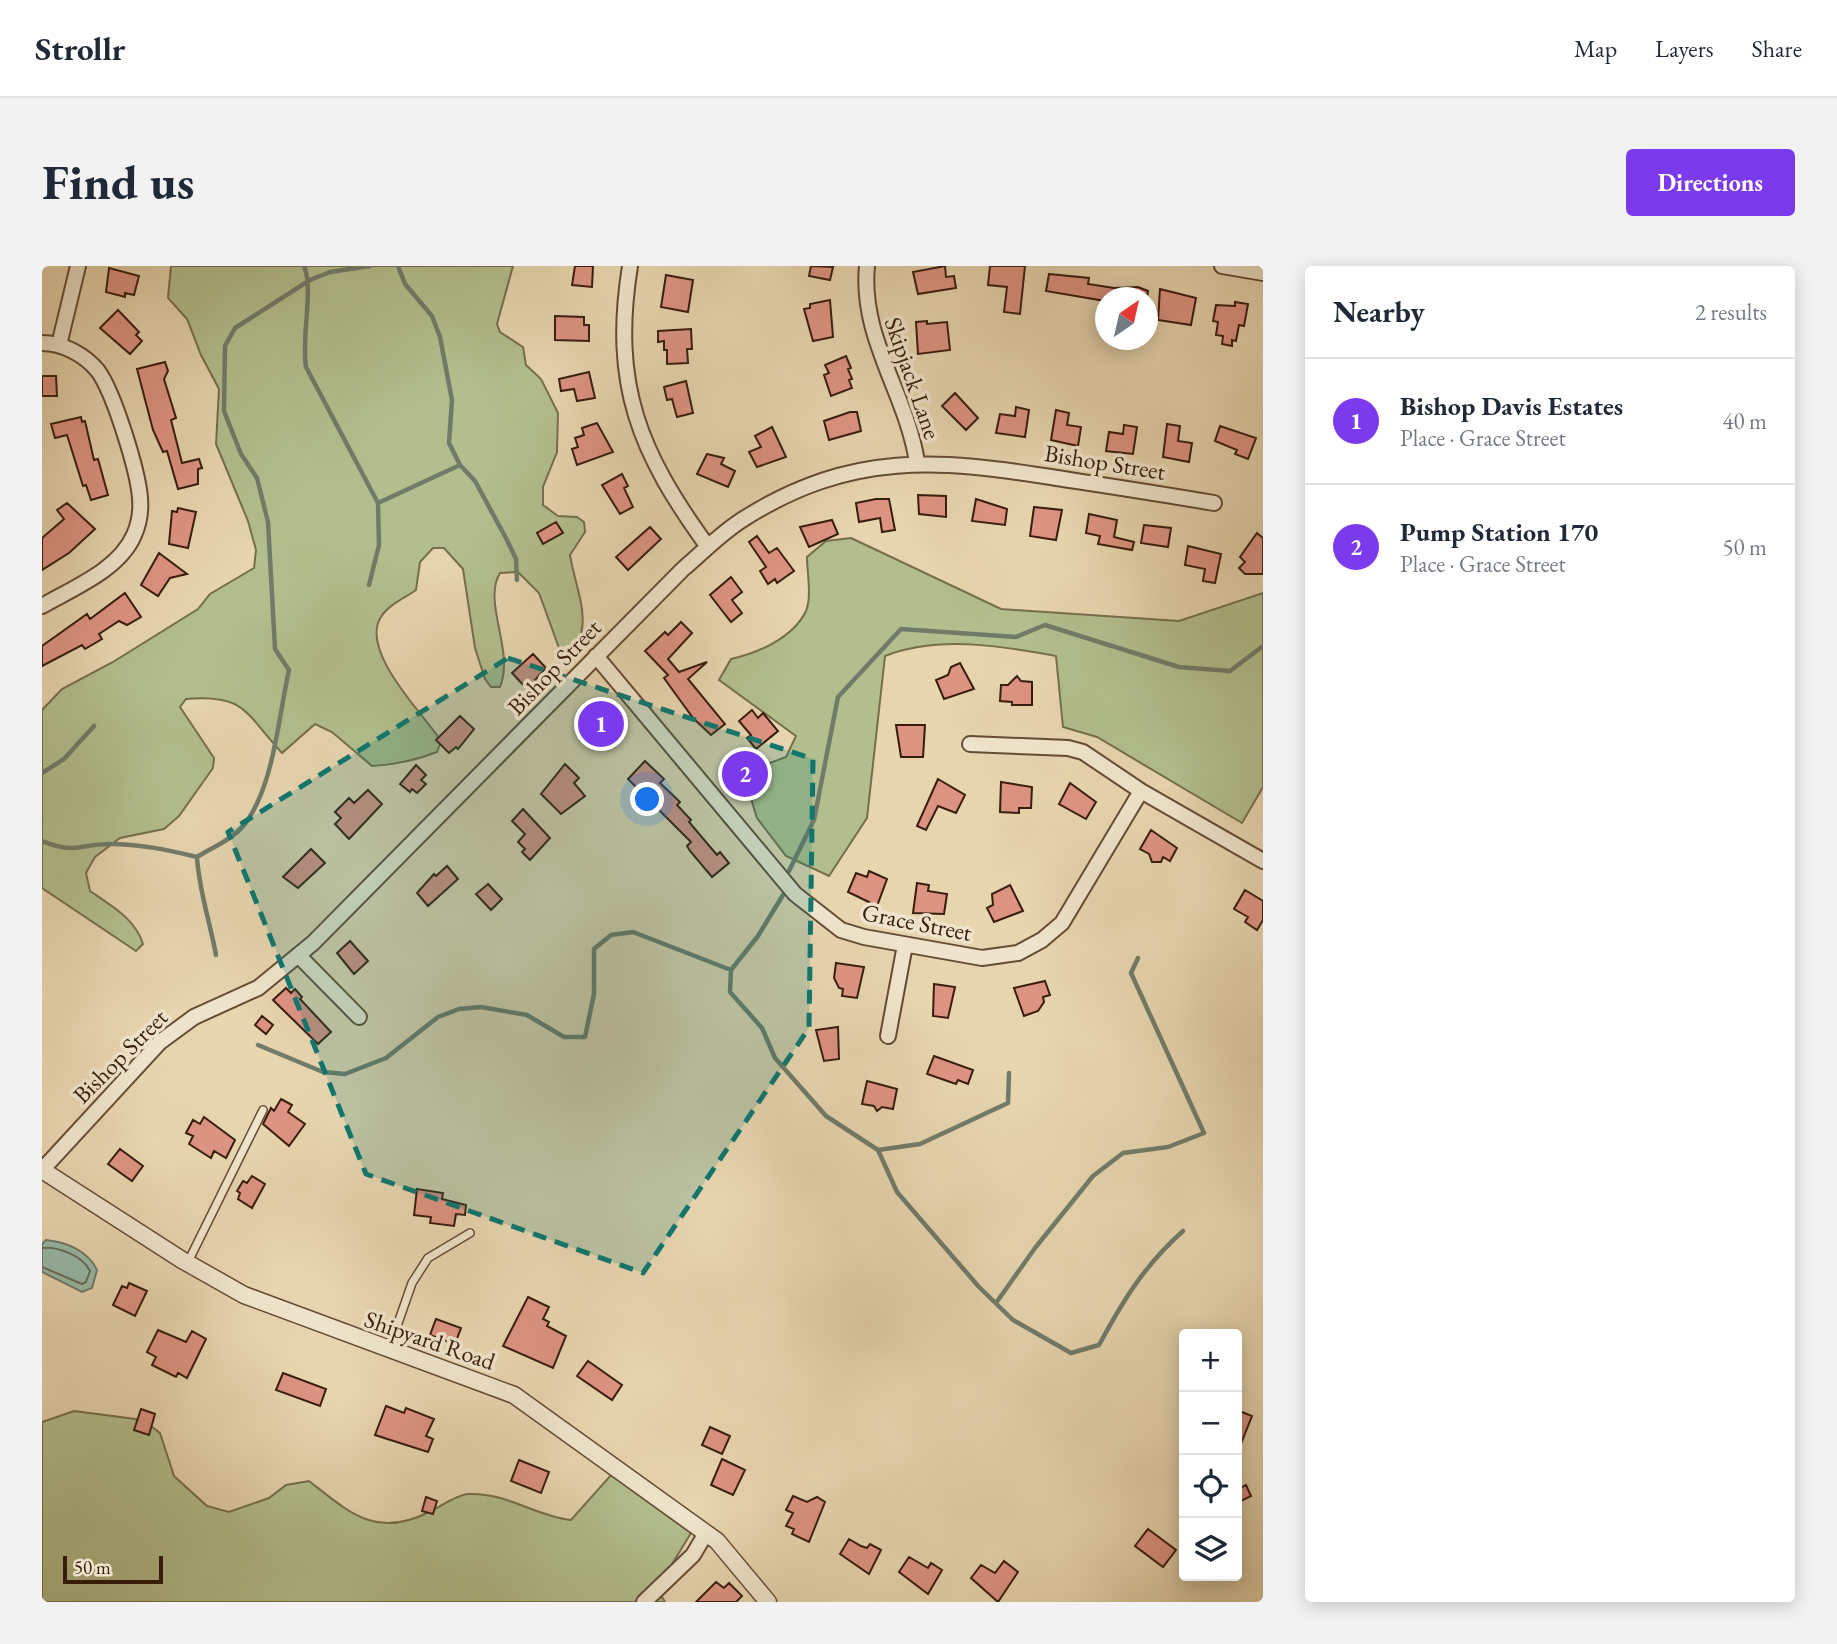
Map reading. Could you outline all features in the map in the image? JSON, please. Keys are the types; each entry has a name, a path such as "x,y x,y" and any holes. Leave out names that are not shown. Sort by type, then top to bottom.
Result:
{"street":[{"path":"59,345 78,266"},
{"path":"630,266 622,337 634,412 657,472 708,547"},
{"name":"Skipjack Lane","path":"867,266 865,289 869,323 907,414 917,462"},
{"path":"1222,266 1263,273"},
{"path":"42,343 59,345 89,362 106,384 134,471 141,502 136,530 124,552 99,572 42,606"},
{"name":"Bishop Street","path":"42,1170 160,1042 194,1017 258,988 353,904 596,656 708,547 742,520 800,489 852,472 917,462 990,467 1214,503"},
{"name":"Grace Street","path":"596,656 796,894 841,930 905,945 982,958 1018,953 1042,940 1062,923 1141,791"},
{"path":"970,744 1076,750 1263,861"},
{"path":"888,1036 905,945"},
{"path":"298,955 359,1017"},
{"name":"Shipyard Road","path":"42,1170 188,1263 254,1299 514,1395 706,1533 733,1557 768,1602"},
{"path":"644,1602 693,1555 706,1533"}],"lane":[{"path":"188,1263 263,1110"},
{"path":"389,1349 411,1283 428,1258 470,1233"}],"highlighted area":[{"path":"508,658 813,759 809,1028 643,1273 366,1174 228,832"}],"green space":[{"path":"171,266 513,266 497,324 500,332 523,347 526,365 541,379 558,413 557,452 543,487 543,505 558,516 577,517 584,522 585,532 570,555 583,624 575,651 566,667 539,593 518,572 500,573 495,585 495,598 504,673 500,687 491,687 485,679 475,648 463,569 444,548 433,548 420,562 416,590 384,613 377,630 378,645 384,662 405,695 437,735 440,744 437,752 405,762 372,766 332,732 315,724 282,753 251,717 233,703 206,698 186,699 180,707 214,758 213,768 179,816 164,829 120,838 95,857 86,873 90,891 121,913 134,927 143,944 136,951 42,888 42,710 62,689 113,662 198,609 210,594 254,568 256,550 248,521 216,444 219,389 201,355 187,319 168,298"},
{"path":"851,538 1001,609 1179,621 1263,593 1263,787 1242,823 1097,737 1063,727 1056,656 992,646 948,644 905,650 885,656 867,818 829,876 786,856 757,818 743,773 786,757 796,736 719,680 731,659 774,643 793,629 806,611 809,599 807,557 826,541"},
{"path":"74,1411 143,1420 160,1433 174,1476 207,1506 229,1512 269,1498 286,1485 309,1481 351,1512 364,1519 379,1522 410,1520 468,1494 508,1500 545,1514 571,1520 611,1475 691,1533 657,1589 665,1602 42,1602 42,1422"}],"water":[{"path":"46,1240 69,1245 93,1263 97,1270 92,1288 82,1292 42,1272 42,1244"}],"building":[{"path":"575,266 593,266 592,287 572,285"},
{"path":"811,266 833,267 830,280 809,276"},
{"path":"945,266 946,277 954,276 956,288 918,294 913,272"},
{"path":"990,266 1025,266 1020,314 1004,312 1007,287 988,285"},
{"path":"109,268 139,276 134,295 125,293 125,297 106,292"},
{"path":"1049,274 1089,278 1088,284 1108,287 1095,287 1095,299 1046,291"},
{"path":"666,275 693,280 688,312 661,307"},
{"path":"1160,289 1196,298 1191,325 1158,320"},
{"path":"830,300 833,337 813,341 804,309 810,308 810,304"},
{"path":"1235,302 1248,304 1244,326 1239,325 1236,341 1232,340 1232,346 1222,344 1223,336 1216,335 1218,322 1213,321 1216,305 1235,306"},
{"path":"118,310 139,332 136,335 142,341 130,354 100,328"},
{"path":"555,316 584,317 584,325 589,325 589,341 555,340"},
{"path":"927,321 927,324 947,322 950,350 918,354 916,322"},
{"path":"691,329 692,349 687,349 688,363 667,364 667,350 664,350 664,341 658,342 658,331"},
{"path":"846,356 851,368 848,369 852,388 831,396 824,375 829,373 825,365"},
{"path":"165,362 168,371 164,379 176,418 171,420 182,463 199,459 202,468 198,469 198,484 178,489 167,451 163,452 153,430 137,369"},
{"path":"589,372 595,398 577,401 574,389 561,391 559,379"},
{"path":"42,376 56,376 57,396 42,396"},
{"path":"686,381 693,413 677,417 672,399 667,400 664,387"},
{"path":"955,393 978,418 966,430 942,406"},
{"path":"1016,407 1029,410 1025,437 996,433 1000,414 1015,416"},
{"path":"1056,410 1069,413 1067,425 1081,427 1078,446 1051,440"},
{"path":"857,412 861,431 829,440 824,421"},
{"path":"81,417 82,422 85,421 94,460 98,459 108,495 91,500 86,485 83,486 67,435 55,438 51,424"},
{"path":"597,423 613,452 577,465 572,449 578,447 575,438 584,435 582,428"},
{"path":"1167,424 1180,426 1178,441 1192,443 1189,462 1163,457"},
{"path":"1124,425 1137,427 1133,454 1106,451 1109,432 1123,434"},
{"path":"1220,426 1256,438 1248,459 1235,454 1237,450 1215,441"},
{"path":"772,427 786,457 757,467 749,452 761,447 755,436"},
{"path":"707,454 724,458 721,464 735,471 728,487 697,474"},
{"path":"622,474 628,486 624,488 633,507 620,514 602,485"},
{"path":"918,495 946,496 946,517 919,514"},
{"path":"889,499 895,530 882,532 880,518 859,522 856,503"},
{"path":"976,499 1007,509 1005,525 972,521"},
{"path":"67,503 95,529 69,553 42,570 42,538 64,519 57,510"},
{"path":"1034,507 1062,510 1056,540 1030,536"},
{"path":"178,508 196,512 188,548 169,544 172,511 177,512"},
{"path":"1089,514 1117,520 1114,537 1134,542 1132,550 1098,544 1100,536 1086,533"},
{"path":"832,520 838,534 809,547 800,527"},
{"path":"556,522 563,533 543,544 537,533"},
{"path":"1144,525 1171,528 1168,547 1141,543"},
{"path":"650,527 661,539 628,570 616,557"},
{"path":"1257,533 1263,538 1263,574 1245,574 1239,568 1245,562 1240,557"},
{"path":"757,536 769,553 777,548 794,571 777,583 775,579 768,584 760,571 766,567 749,542"},
{"path":"1188,546 1221,554 1215,583 1203,581 1205,569 1185,565"},
{"path":"159,553 187,574 170,578 158,596 141,585"},
{"path":"731,577 742,592 732,600 742,613 731,622 710,595"},
{"path":"125,593 141,617 127,625 119,621 99,634 102,639 85,649 82,645 42,666 42,646 87,614 90,619"},
{"path":"681,622 692,633 668,659 679,672 707,662 688,679 725,724 711,735 693,718 664,678 668,675 645,651 665,632 668,635"},
{"path":"533,654 546,668 535,680 538,683 529,691 512,673"},
{"path":"960,663 974,689 944,699 936,680 948,675 951,667"},
{"path":"1017,676 1021,681 1032,682 1032,705 1012,705 1012,702 1000,701 1001,685 1008,685"},
{"path":"601,707 617,729 596,747 588,737 594,730 585,719"},
{"path":"752,710 758,718 763,713 778,731 756,749 747,738 751,735 739,721"},
{"path":"460,716 474,729 458,749 456,747 449,753 436,740"},
{"path":"896,725 925,725 923,757 901,757"},
{"path":"645,761 664,779 660,783 680,802 677,805 691,820 689,822 717,855 720,852 729,863 712,877 687,846 691,842 628,779"},
{"path":"565,764 579,778 574,783 585,796 561,814 541,794"},
{"path":"416,765 426,775 421,780 426,784 417,793 412,789 410,792 400,784"},
{"path":"938,779 965,795 956,813 938,806 926,830 917,826"},
{"path":"1001,782 1032,787 1031,808 1019,808 1019,813 1000,812"},
{"path":"1070,783 1096,802 1086,819 1059,804"},
{"path":"368,790 382,804 349,839 335,824 341,818 335,812 349,798 354,803"},
{"path":"523,809 550,838 530,860 522,852 525,849 518,842 525,834 512,821"},
{"path":"1151,830 1177,848 1170,861 1163,857 1161,862 1152,862 1149,854 1140,849"},
{"path":"311,849 325,863 298,888 283,877"},
{"path":"447,866 458,879 428,906 417,893 434,874 436,876"},
{"path":"869,871 887,879 877,906 848,892 856,873 867,877"},
{"path":"917,883 929,885 928,891 947,894 944,914 913,913"},
{"path":"488,884 502,899 491,910 476,894"},
{"path":"1010,885 1023,911 994,922 987,908 993,905 992,894"},
{"path":"1245,890 1263,901 1263,920 1257,930 1245,922 1248,917 1234,909"},
{"path":"350,941 368,961 354,974 337,953"},
{"path":"836,963 864,967 857,998 842,996 843,989 839,988 834,978"},
{"path":"1045,981 1050,995 1043,997 1044,1002 1038,1011 1024,1016 1014,988"},
{"path":"934,984 955,987 948,1018 933,1016"},
{"path":"286,988 291,993 295,989 302,997 300,999 331,1032 318,1044 273,1000"},
{"path":"262,1016 273,1025 266,1034 255,1025"},
{"path":"838,1027 839,1059 824,1061 816,1030"},
{"path":"934,1056 973,1070 968,1084 958,1080 956,1084 927,1074"},
{"path":"867,1081 897,1089 893,1109 882,1107 877,1111 874,1106 862,1104"},
{"path":"281,1099 292,1105 288,1112 305,1124 289,1146 263,1124 271,1108 274,1111"},
{"path":"204,1117 235,1140 226,1158 214,1151 211,1158 189,1144 193,1136 186,1133 193,1120 200,1124"},
{"path":"120,1149 143,1166 132,1181 108,1164"},
{"path":"252,1176 265,1184 252,1208 238,1199 240,1193 237,1191 243,1181 247,1183"},
{"path":"417,1189 443,1193 442,1199 466,1205 465,1215 456,1214 454,1226 430,1223 431,1217 414,1215"},
{"path":"129,1283 147,1291 135,1316 113,1305 122,1286 127,1288"},
{"path":"528,1297 549,1307 543,1319 549,1322 547,1326 566,1336 553,1368 503,1346"},
{"path":"436,1319 461,1328 455,1344 430,1335"},
{"path":"158,1330 186,1342 192,1331 206,1339 187,1378 178,1373 176,1377 152,1365 156,1357 147,1352"},
{"path":"588,1361 622,1385 612,1400 577,1376"},
{"path":"283,1373 326,1389 320,1406 276,1390"},
{"path":"386,1406 404,1413 406,1408 434,1419 426,1436 433,1439 428,1452 375,1435"},
{"path":"141,1409 155,1414 149,1435 134,1430"},
{"path":"1242,1412 1252,1416 1242,1441"},
{"path":"710,1427 730,1436 722,1454 702,1445"},
{"path":"722,1459 745,1470 733,1495 711,1485"},
{"path":"519,1460 549,1472 541,1493 511,1481"},
{"path":"1246,1485 1251,1496 1242,1500 1242,1487"},
{"path":"793,1496 807,1502 817,1497 825,1502 809,1542 792,1534 794,1529 786,1526 793,1513 786,1510"},
{"path":"426,1497 437,1501 433,1514 422,1511"},
{"path":"1148,1529 1176,1550 1163,1567 1135,1546"},
{"path":"849,1539 861,1546 867,1548 870,1544 881,1550 869,1574 840,1554"},
{"path":"909,1557 928,1568 931,1563 942,1570 928,1594 899,1572"},
{"path":"1004,1561 1018,1572 998,1602 971,1578 981,1565 995,1573"},
{"path":"716,1582 724,1588 729,1583 742,1596 736,1602 696,1602"}],"waterway":[{"path":"304,266 308,288 306,367 378,503 379,545 369,585"},
{"path":"42,841 71,848 99,844 132,845 197,857 232,836 249,818 270,766 289,670 275,649 268,522 257,478 241,454 224,411 225,346 235,328 310,280 330,272 370,266"},
{"path":"398,266 405,284 432,316 440,337 452,400 449,443 460,465 475,481 507,540 516,559 517,580"},
{"path":"378,503 460,465"},
{"path":"789,871 814,820 838,697 901,629 1016,637 1045,625 1179,667 1230,671 1263,646"},
{"path":"42,773 64,759 94,726"},
{"path":"197,857 202,894 216,955"},
{"path":"783,895 758,936 731,970 730,992 762,1028 775,1058 826,1116 878,1150 897,1192 979,1287 1013,1320 1071,1353 1099,1345 1136,1284 1157,1257 1183,1231"},
{"path":"258,1045 323,1072 345,1074 386,1058 438,1017 459,1009 481,1007 527,1015 564,1037 585,1037 594,994 594,949 611,935 633,932 731,970"},
{"path":"996,1303 1035,1248 1093,1176 1123,1153 1168,1147 1204,1133 1131,973 1138,958"},
{"path":"878,1150 920,1144 1008,1103 1009,1073"}],"place":[{"name":"Bishop Davis Estates","path":"601,724"},
{"name":"Pump Station 170","path":"745,774"}]}
